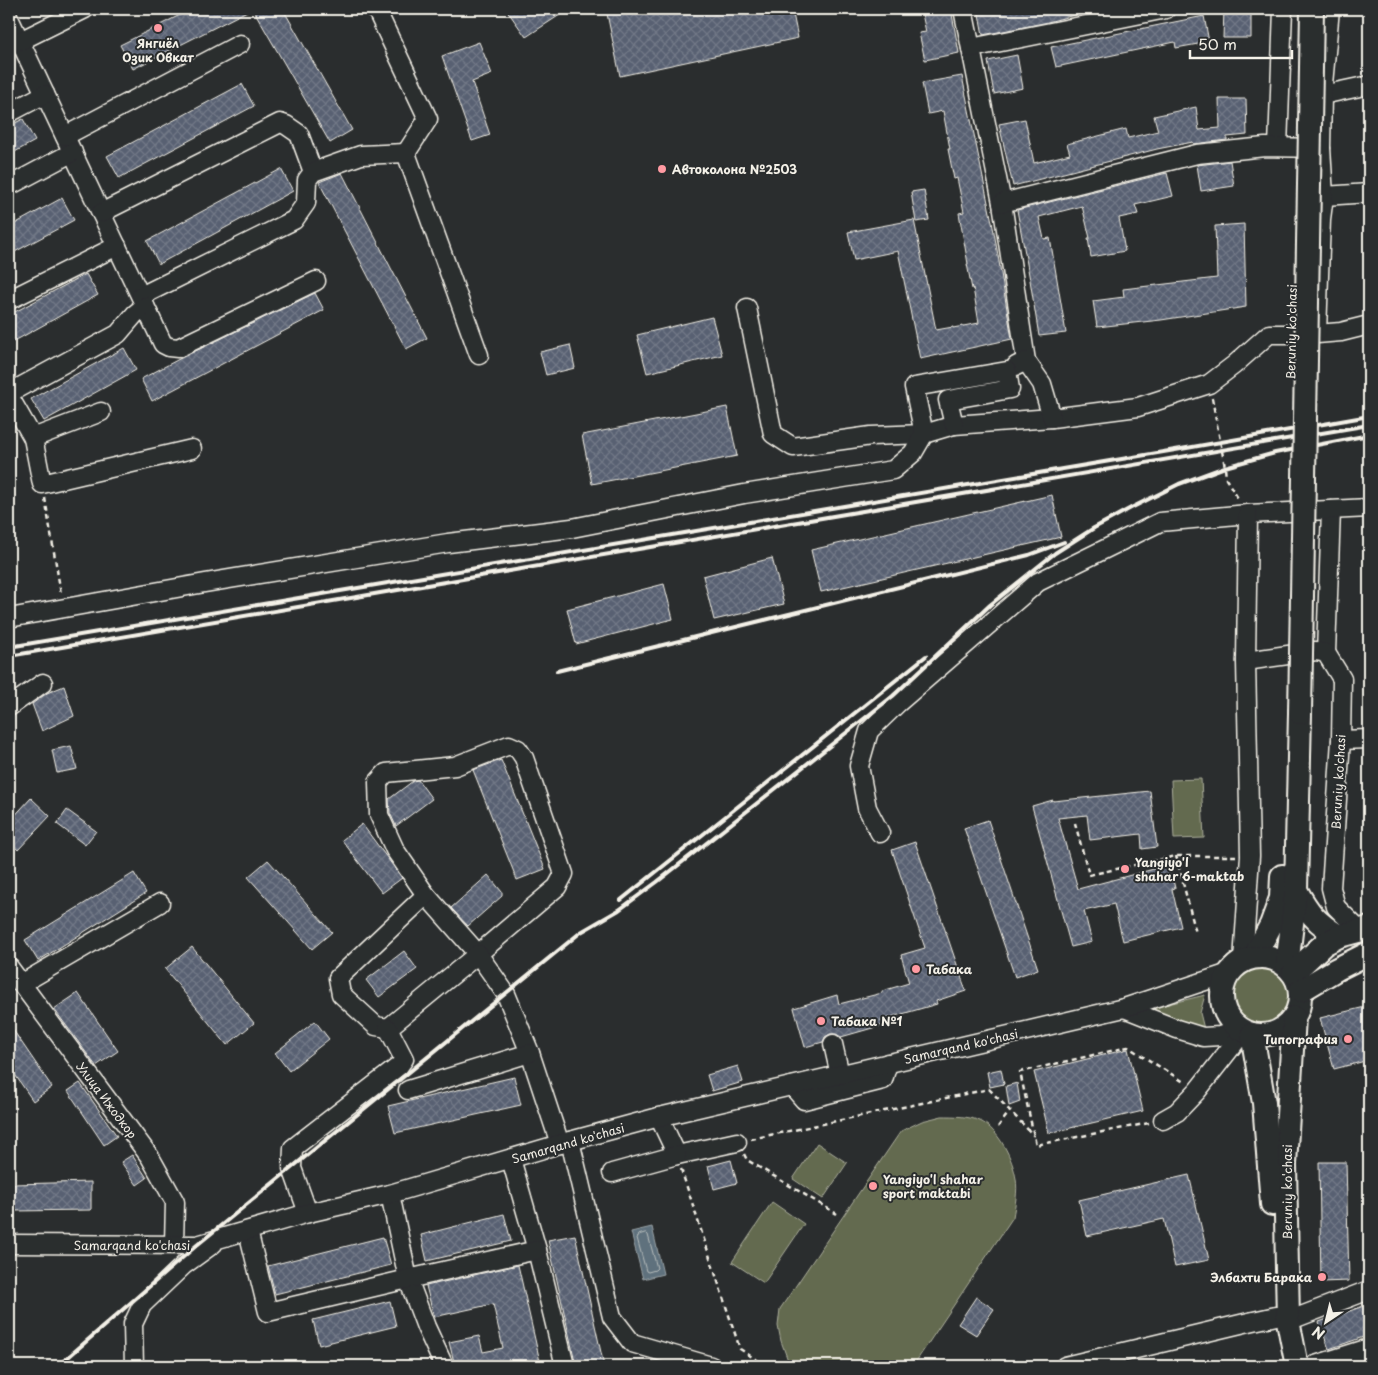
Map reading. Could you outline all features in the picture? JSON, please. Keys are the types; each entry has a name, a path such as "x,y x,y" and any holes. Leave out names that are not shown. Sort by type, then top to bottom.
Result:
{"main road":[{"name":"Beruniy ko'chasi","path":"1297,9 1292,713 1296,890 1293,977 1299,1004 1294,1017 1285,1164 1282,1318 1297,1366"},
{"name":"Beruniy ko'chasi","path":"1284,1366 1282,1318 1264,1112 1245,1031 1230,1020 1224,1009 1222,997 1223,984 1242,964 1270,925 1281,898 1292,713 1312,9"},
{"path":"1296,890 1305,907 1326,928 1356,931"},
{"path":"1293,977 1324,944 1356,931"},
{"path":"1293,977 1337,969 1369,953"},
{"path":"1242,964 1266,957 1277,960 1293,977"},
{"path":"1245,1031 1264,1035 1276,1032 1286,1026 1294,1017"}],"street":[{"path":"20,41 85,9"},
{"path":"376,9 428,119 406,153"},
{"path":"963,9 1002,203 1026,361 1042,384 1052,418"},
{"path":"970,48 1166,9"},
{"path":"1278,148 1283,9"},
{"path":"1317,334 1321,219 1324,196 1321,148 1322,95 1330,9"},
{"path":"9,18 163,344 178,348 316,280"},
{"path":"65,136 240,44"},
{"path":"1322,95 1369,85"},
{"path":"9,113 45,94"},
{"path":"101,213 280,123 298,134 313,172"},
{"path":"1002,203 1197,154 1265,147 1321,148"},
{"path":"9,186 73,152"},
{"path":"192,449 42,484 33,438 9,394 118,334 143,301 294,220 306,203 307,180 313,172 361,155 406,153"},
{"path":"406,153 479,355"},
{"path":"1324,196 1369,192"},
{"path":"9,300 117,246"},
{"path":"747,308 773,434 792,447 871,436 924,434 954,425 1052,418 1138,407 1209,384 1234,365 1268,334 1341,332 1369,325"},
{"path":"9,618 63,607 448,544 572,528 744,494 893,470 913,453 924,434 914,387 1007,371 1026,361"},
{"path":"954,425 948,400 1010,389 1007,371"},
{"path":"33,438 101,412"},
{"path":"880,833 867,808 859,766 869,731 898,703 1038,582 1160,522 1248,514 1369,508"},
{"path":"1246,661 1316,651 1326,653 1331,510"},
{"name":"Beruniy ko'chasi","path":"1242,964 1250,856 1246,661 1248,514"},
{"name":"Beruniy ko'chasi","path":"1326,653 1342,680 1331,888 1336,907 1356,931"},
{"path":"9,707 43,683"},
{"path":"1340,740 1369,739"},
{"path":"426,895 338,978 341,994 376,1026 388,1028 478,954 557,887 564,874 524,758 518,749 509,745 455,766 386,773 378,782 379,815 395,850 426,895 478,954 506,994 565,1143 612,1317 632,1343 711,1366"},
{"path":"21,984 160,902"},
{"name":"Samarqand ko'chasi","path":"9,1244 196,1245 308,1213 390,1194 659,1117 1124,1008 1242,964"},
{"name":"Улица Ижодкор","path":"9,967 150,1157 176,1202 174,1244"},
{"path":"1124,1008 1203,1037 1245,1031"},
{"path":"308,1213 292,1168 293,1148 399,1066 404,1059 388,1028"},
{"path":"1163,1120 1177,1112 1197,1091 1245,1031"},
{"path":"833,1044 840,1075"},
{"path":"408,1090 530,1052"},
{"path":"792,1086 804,1100 883,1080 888,1064"},
{"path":"659,1117 677,1155"},
{"path":"612,1173 677,1155 737,1142"},
{"path":"510,1159 537,1250 565,1366"},
{"path":"390,1194 408,1279 426,1327 444,1366"},
{"path":"248,1231 268,1312 537,1250"},
{"path":"134,1366 133,1324 142,1305 184,1265 220,1238"},
{"path":"1065,1366 1249,1322 1282,1318 1369,1290"},
{"path":"1312,1366 1369,1348"}],"path":[{"path":"1209,384 1226,479 1248,514"},
{"path":"42,484 63,607"},
{"path":"1075,823 1089,875 1176,856 1250,856"},
{"path":"1176,856 1196,933"},
{"path":"1163,1120 1036,1145 1020,1072 1128,1047 1197,1091"},
{"path":"837,1214 747,1160 737,1142 989,1089 1034,1136"},
{"path":"998,1127 1010,1111"},
{"path":"677,1155 740,1349 766,1366"}],"green space":[{"path":"1201,779 1204,838 1174,839 1171,780"},
{"path":"1261,967 1273,969 1286,980 1291,997 1289,1009 1278,1022 1261,1027 1249,1025 1236,1014 1231,997 1233,985 1244,972"},
{"path":"1205,995 1200,1013 1204,1029 1148,1009"},
{"path":"942,1116 975,1119 987,1125 999,1138 1012,1163 1017,1184 1013,1217 913,1366 790,1366 778,1326 780,1309 901,1131 922,1121"},
{"path":"817,1143 847,1163 823,1199 793,1179"},
{"path":"772,1202 804,1224 764,1283 732,1262"}],"water":[{"path":"652,1227 663,1274 643,1279 631,1232"}],"building":[{"path":"192,9 251,9 133,69 120,45"},
{"path":"253,9 283,9 352,130 330,143"},
{"path":"506,9 569,9 526,37"},
{"path":"606,9 792,9 798,38 620,76"},
{"path":"921,9 951,9 959,53 925,60 919,33 926,32"},
{"path":"978,9 1082,9 1082,13 1044,23 983,35"},
{"path":"1224,9 1251,9 1251,38 1223,38"},
{"path":"1204,16 1209,42 1176,48 1175,42 1056,67 1051,47"},
{"path":"479,42 492,74 472,82 490,135 472,141 442,56"},
{"path":"1017,55 1023,88 994,94 988,61"},
{"path":"962,76 994,232 1012,339 920,359 898,251 854,260 848,232 914,220 936,330 979,323 959,213 964,212 957,178 954,179 943,111 928,114 922,83"},
{"path":"242,84 254,106 119,178 107,156"},
{"path":"1219,99 1246,99 1247,135 1227,137 1227,140 1194,144 1193,142 1157,149 1013,186 999,124 1025,119 1034,163 1070,154 1067,144 1126,129 1128,138 1158,131 1154,116 1196,107 1199,130 1220,128"},
{"path":"23,119 35,141 9,155 9,126"},
{"path":"1230,161 1234,186 1201,191 1197,165"},
{"path":"281,169 293,191 159,264 147,241"},
{"path":"342,173 427,338 406,349 319,182"},
{"path":"1167,173 1173,196 1135,205 1138,214 1119,218 1125,251 1091,257 1088,238 1090,238 1082,206 1039,217 1044,239 1050,238 1066,333 1039,336 1017,210"},
{"path":"924,190 929,220 916,222 911,192"},
{"path":"62,198 74,220 9,255 9,227"},
{"path":"1244,224 1246,307 1161,320 1097,327 1093,301 1124,297 1123,289 1217,278 1215,226"},
{"path":"86,274 98,295 9,344 9,315"},
{"path":"315,293 324,310 152,401 141,379"},
{"path":"712,317 722,355 647,373 637,335"},
{"path":"570,345 575,368 546,375 540,352"},
{"path":"124,348 136,370 44,421 31,399"},
{"path":"727,407 737,456 592,484 582,435"},
{"path":"1052,495 1061,537 821,592 811,550"},
{"path":"772,558 784,604 714,620 703,576"},
{"path":"664,584 673,619 576,644 567,609"},
{"path":"64,686 74,716 42,731 32,704 47,693"},
{"path":"71,746 77,769 57,773 52,750"},
{"path":"501,760 545,869 517,880 473,770"},
{"path":"418,780 432,799 396,826 390,813 389,799 413,781"},
{"path":"1150,791 1157,847 1142,849 1141,834 1090,840 1087,815 1058,818 1078,889 1169,865 1175,888 1172,889 1181,927 1123,941 1114,904 1084,911 1092,942 1071,947 1032,806 1053,800"},
{"path":"31,798 50,816 18,850 9,841 9,822"},
{"path":"67,810 96,831 85,845 57,824"},
{"path":"988,820 1038,969 1015,977 964,828"},
{"path":"362,824 402,878 382,893 342,840"},
{"path":"915,842 966,991 936,1001 937,1004 881,1020 883,1025 841,1037 836,1034 830,1034 825,1037 823,1042 805,1047 794,1008 837,995 839,1004 882,993 882,991 909,983 901,955 925,948 892,850"},
{"path":"268,860 332,932 312,949 248,877"},
{"path":"134,873 146,893 38,961 25,940"},
{"path":"488,875 502,892 502,896 468,926 451,908"},
{"path":"192,947 254,1023 227,1045 165,969"},
{"path":"404,951 417,969 379,997 366,980"},
{"path":"78,993 118,1051 96,1066 54,1009"},
{"name":"Типография","path":"1369,1006 1369,1060 1334,1069 1320,1018"},
{"path":"315,1021 329,1039 289,1071 275,1053"},
{"path":"9,1024 52,1087 33,1101 9,1066"},
{"path":"1128,1049 1143,1111 1049,1133 1034,1072"},
{"path":"738,1066 743,1082 712,1091 707,1075"},
{"path":"1001,1069 1004,1084 990,1087 987,1072"},
{"path":"514,1077 521,1105 395,1133 388,1106"},
{"path":"80,1083 117,1136 104,1145 68,1091"},
{"path":"1017,1083 1020,1102 1009,1106 1006,1086"},
{"path":"132,1155 147,1178 137,1185 121,1162"},
{"path":"731,1160 737,1183 714,1189 708,1166"},
{"path":"1319,1162 1346,1162 1349,1281 1321,1282"},
{"path":"1189,1175 1209,1260 1175,1267 1164,1219 1087,1236 1079,1200"},
{"path":"91,1182 91,1210 14,1211 13,1184"},
{"path":"504,1214 511,1241 427,1261 421,1235"},
{"path":"575,1235 604,1366 576,1366 548,1240"},
{"path":"383,1237 391,1265 275,1294 268,1266"},
{"path":"518,1265 541,1366 455,1366 449,1342 479,1336 483,1352 503,1348 493,1304 434,1317 426,1286"},
{"path":"976,1297 994,1309 976,1335 958,1324"},
{"path":"390,1301 396,1326 319,1345 313,1320"},
{"path":"1369,1304 1369,1335 1329,1349 1319,1322"}],"railway":[{"path":"9,647 1369,416"},
{"path":"9,656 1369,425"},
{"path":"58,1366 197,1245 581,932 619,910 657,882 893,696 990,605 1055,553 1094,528 1179,484 1225,467 1275,453 1369,435"},
{"path":"557,671 1029,555 1064,542"},
{"path":"621,900 926,656"}],"place":[{"name":"Янгиёл Озик Овкат","path":"158,28"},
{"name":"Автоколона №2503","path":"662,169"},
{"name":"Yangiyo'l shahar 6-maktab","path":"1125,869"},
{"name":"Табака","path":"916,969"},
{"name":"Табака №1","path":"821,1021"},
{"name":"Типография","path":"1348,1039"},
{"name":"Yangiyo'l shahar sport maktabi","path":"873,1186"},
{"name":"Элбахти Барака","path":"1322,1277"}]}
